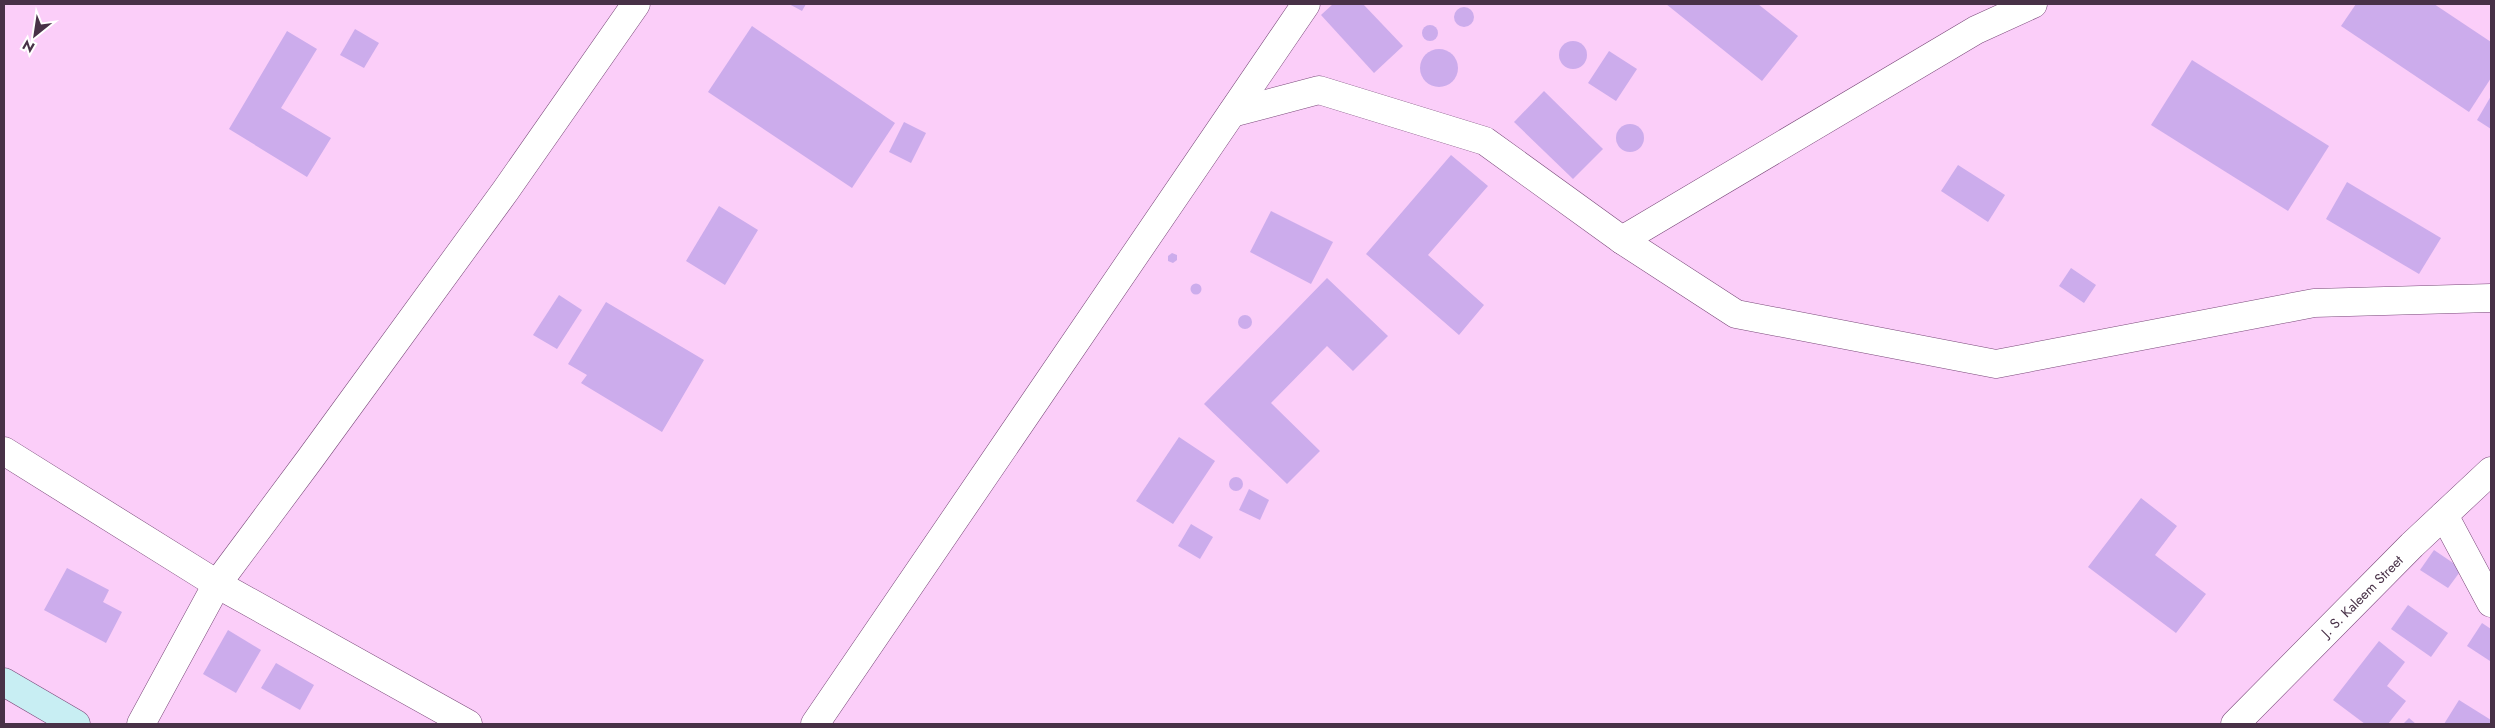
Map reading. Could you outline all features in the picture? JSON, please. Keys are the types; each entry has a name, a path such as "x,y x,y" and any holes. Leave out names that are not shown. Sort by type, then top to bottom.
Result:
{"main road":[{"path":"4,682 76,724"}],"street":[{"path":"141,724 217,584 500,198 636,4"},
{"path":"815,724 1306,4"},
{"path":"1622,240 1976,30 2033,4"},
{"path":"1232,113 1319,90 1485,141 1622,240 1736,314 1996,364 2314,303 2491,298"},
{"path":"4,451 217,584 468,724"},
{"name":"J. S. Kaleem Street","path":"2235,724 2444,515 2491,471"},
{"path":"2444,515 2491,603"}],"building":[{"path":"789,4 806,4 802,11"},
{"path":"1333,4 1363,4 1403,46 1374,73 1321,15"},
{"path":"1666,4 1758,4 1798,36 1762,81"},
{"path":"2356,4 2434,4 2491,42 2491,78 2469,112 2341,26"},
{"path":"1460,7 1468,7 1474,13 1474,21 1468,27 1460,27 1454,21 1454,13"},
{"path":"1430,25 1436,27 1438,33 1436,39 1430,41 1424,39 1422,33 1424,27"},
{"path":"752,26 895,123 852,188 708,92"},
{"path":"355,29 379,43 364,68 340,55"},
{"path":"287,31 317,49 281,108 331,138 307,177 229,129"},
{"path":"1573,41 1583,45 1587,55 1583,65 1573,69 1563,65 1559,55 1563,45"},
{"path":"1439,49 1452,55 1458,68 1452,81 1439,87 1426,81 1420,68 1426,55"},
{"path":"1609,51 1637,69 1616,101 1588,83"},
{"path":"2192,60 2329,146 2288,211 2151,125"},
{"path":"1544,91 1603,149 1573,179 1514,122"},
{"path":"2491,96 2491,129 2477,120"},
{"path":"904,122 926,133 911,163 889,152"},
{"path":"1630,124 1640,128 1644,138 1640,148 1630,152 1620,148 1616,138 1620,128"},
{"path":"1451,155 1488,186 1428,255 1484,305 1459,335 1366,254"},
{"path":"1958,165 2005,195 1988,222 1941,191"},
{"path":"2347,182 2441,238 2419,274 2326,219"},
{"path":"719,206 758,230 725,285 686,261"},
{"path":"1271,211 1333,242 1311,284 1250,252"},
{"path":"1172,253 1177,255 1177,260 1173,263 1168,261 1168,256"},
{"path":"2071,268 2096,285 2084,303 2059,286"},
{"path":"1327,278 1388,336 1353,371 1327,346 1271,403 1320,451 1287,484 1204,404"},
{"path":"1196,283 1202,289 1196,295 1190,289"},
{"path":"559,295 582,310 557,349 533,335"},
{"path":"606,302 704,360 662,432 581,383 587,375 568,364"},
{"path":"1245,315 1250,317 1252,322 1250,327 1245,329 1240,327 1238,322 1240,317"},
{"path":"1179,437 1215,461 1173,524 1136,501"},
{"path":"1233,477 1239,477 1243,484 1239,491 1233,491 1229,487 1229,481"},
{"path":"1249,489 1269,500 1260,520 1239,510"},
{"path":"2141,498 2177,526 2155,555 2206,594 2176,633 2088,567"},
{"path":"1191,524 1213,537 1200,559 1178,546"},
{"path":"2434,550 2462,569 2448,588 2420,570"},
{"path":"67,568 109,590 103,602 122,612 106,643 44,610"},
{"path":"2408,605 2448,633 2431,657 2391,629"},
{"path":"2482,623 2491,629 2490,661 2467,646"},
{"path":"228,630 261,650 236,693 203,674"},
{"path":"2379,641 2405,662 2387,686 2406,701 2388,724 2365,724 2333,700"},
{"path":"276,663 314,685 300,710 261,688"},
{"path":"2459,700 2491,720 2491,724 2444,724"},
{"path":"2409,718 2416,724 2403,724"}]}
